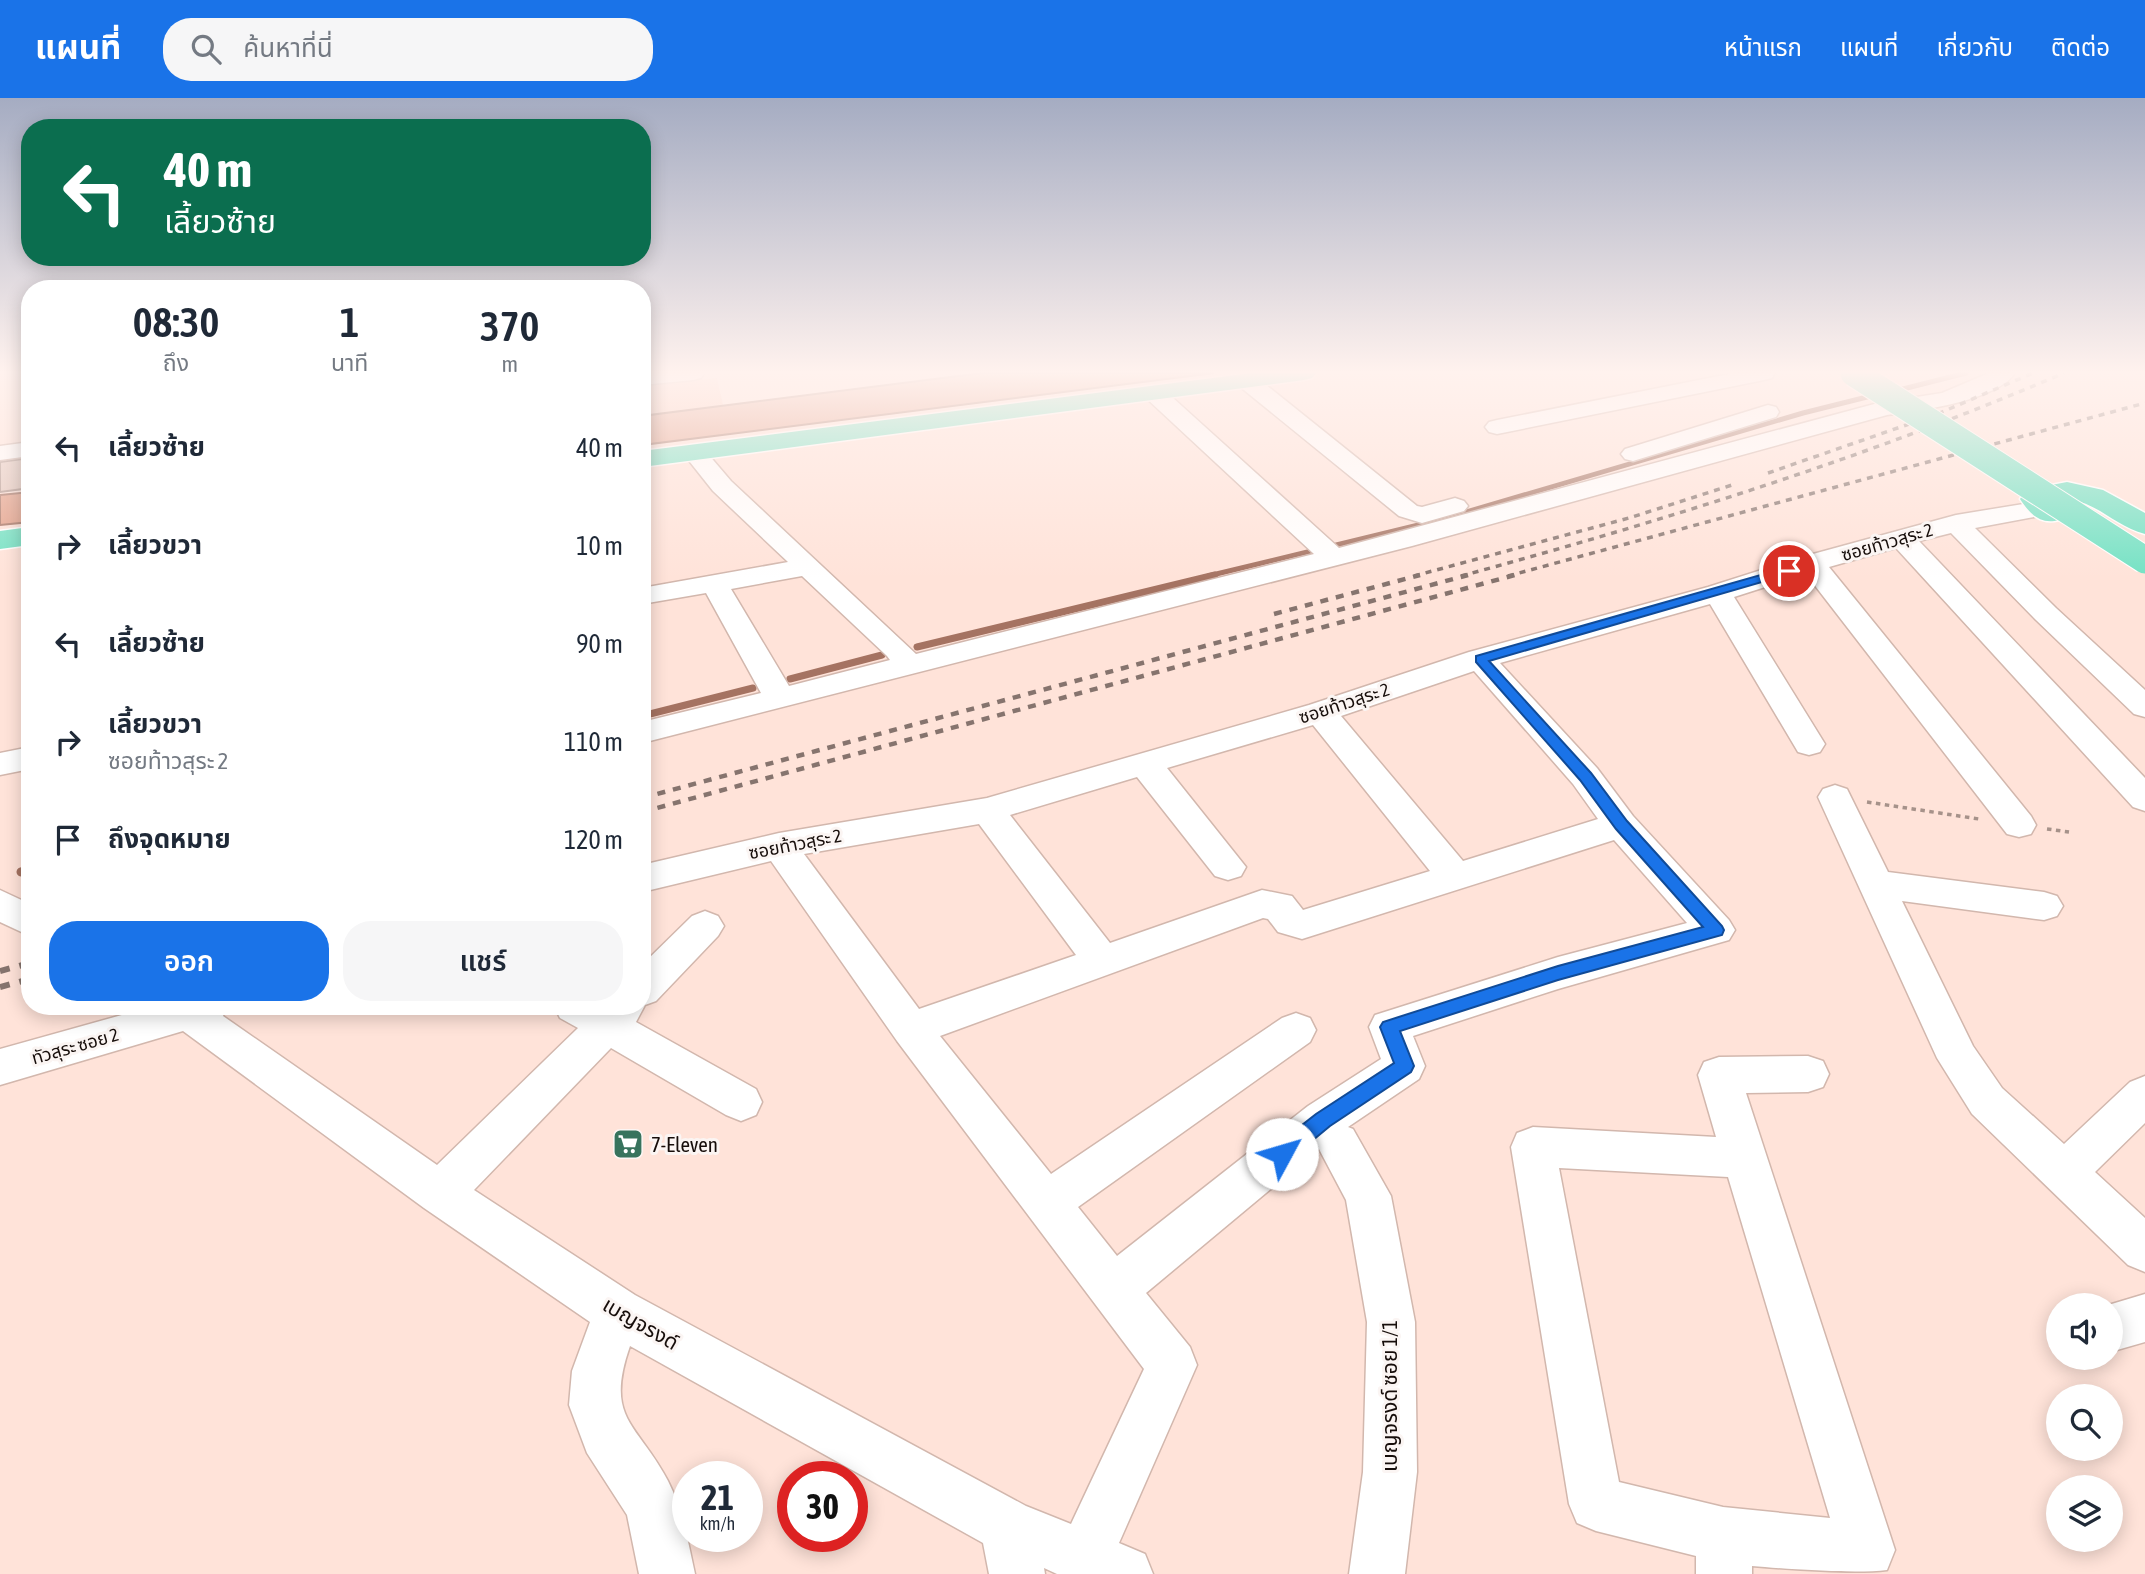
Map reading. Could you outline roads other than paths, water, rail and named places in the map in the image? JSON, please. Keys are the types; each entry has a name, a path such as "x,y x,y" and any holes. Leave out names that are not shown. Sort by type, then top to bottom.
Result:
{"main road":[{"path":"651,458 773,442"},
{"path":"1960,442 2144,562"},
{"path":"1992,442 2145,538"},
{"path":"2144,562 2092,541 2041,509 2034,499 2052,490 2073,489 2094,494 2145,525"},
{"path":"0,540 21,537"}],"street":[{"path":"1207,442 1327,552"},
{"path":"1324,442 1415,514 1433,513 1711,442"},
{"path":"651,731 909,665 1327,552 1711,442"},
{"path":"0,453 21,450"},
{"path":"694,452 722,486 897,650 909,665"},
{"name":"ซอยท้าวสุระ 2","path":"651,877 779,846 987,810 1320,712 1480,659 1718,593 1812,563 1956,523 2041,509"},
{"path":"1956,523 2046,614 2144,705"},
{"path":"1902,539 2145,799"},
{"path":"1812,563 2019,825"},
{"path":"651,595 808,567"},
{"path":"715,584 779,698"},
{"path":"1718,593 1809,744"},
{"path":"1114,1289 1323,1120 1404,1066 1390,1027 1558,973 1716,930 1621,825 1585,776 1480,659"},
{"path":"1320,712 1455,877"},
{"path":"0,764 21,760"},
{"path":"1144,763 1228,867"},
{"path":"1835,797 1958,1058 1987,1101 2145,1249"},
{"path":"987,810 1103,962"},
{"path":"911,1029 1262,904 1279,906 1291,922 1302,925 1621,825"},
{"path":"779,846 911,1029 1172,1365 1105,1566"},
{"path":"1878,884 2044,906"},
{"path":"651,981 705,926"},
{"name":"ทัวสุระ ซอย 2","path":"0,1067 174,1015"},
{"name":"เบญจรงด์","path":"202,1015 440,1193 618,1311 1013,1550 1105,1566"},
{"path":"440,1193 601,1015"},
{"path":"606,1015 741,1102"},
{"path":"1046,1203 1296,1030"},
{"path":"1743,1158 1533,1147 1596,1504 1723,1555 1867,1550 1719,1075 1808,1074"},
{"path":"2064,1173 2145,1095"},
{"name":"เบญจรงด์ ซอย 1/1","path":"1338,1143 1368,1196 1391,1322 1390,1472 1377,1574"},
{"path":"618,1311 593,1387 597,1417 611,1448 629,1468 650,1503 667,1574"},
{"path":"2123,1324 2145,1318"}],"waterway":[{"path":"1208,576 1439,520 1705,442"},
{"path":"917,647 1215,575"},
{"path":"790,679 882,655"},
{"path":"651,714 753,688"}],"railway":[{"path":"1768,473 1858,442"},
{"path":"1461,576 1691,509 1889,442"},
{"path":"1508,576 2002,442"},
{"path":"1414,576 1629,518 1732,485"},
{"path":"1274,614 1420,575"},
{"path":"651,796 1468,575"},
{"path":"651,810 1515,575"},
{"path":"0,971 21,965"},
{"path":"0,987 21,981"}],"place":[{"name":"7-Eleven","path":"628,1144"}]}
